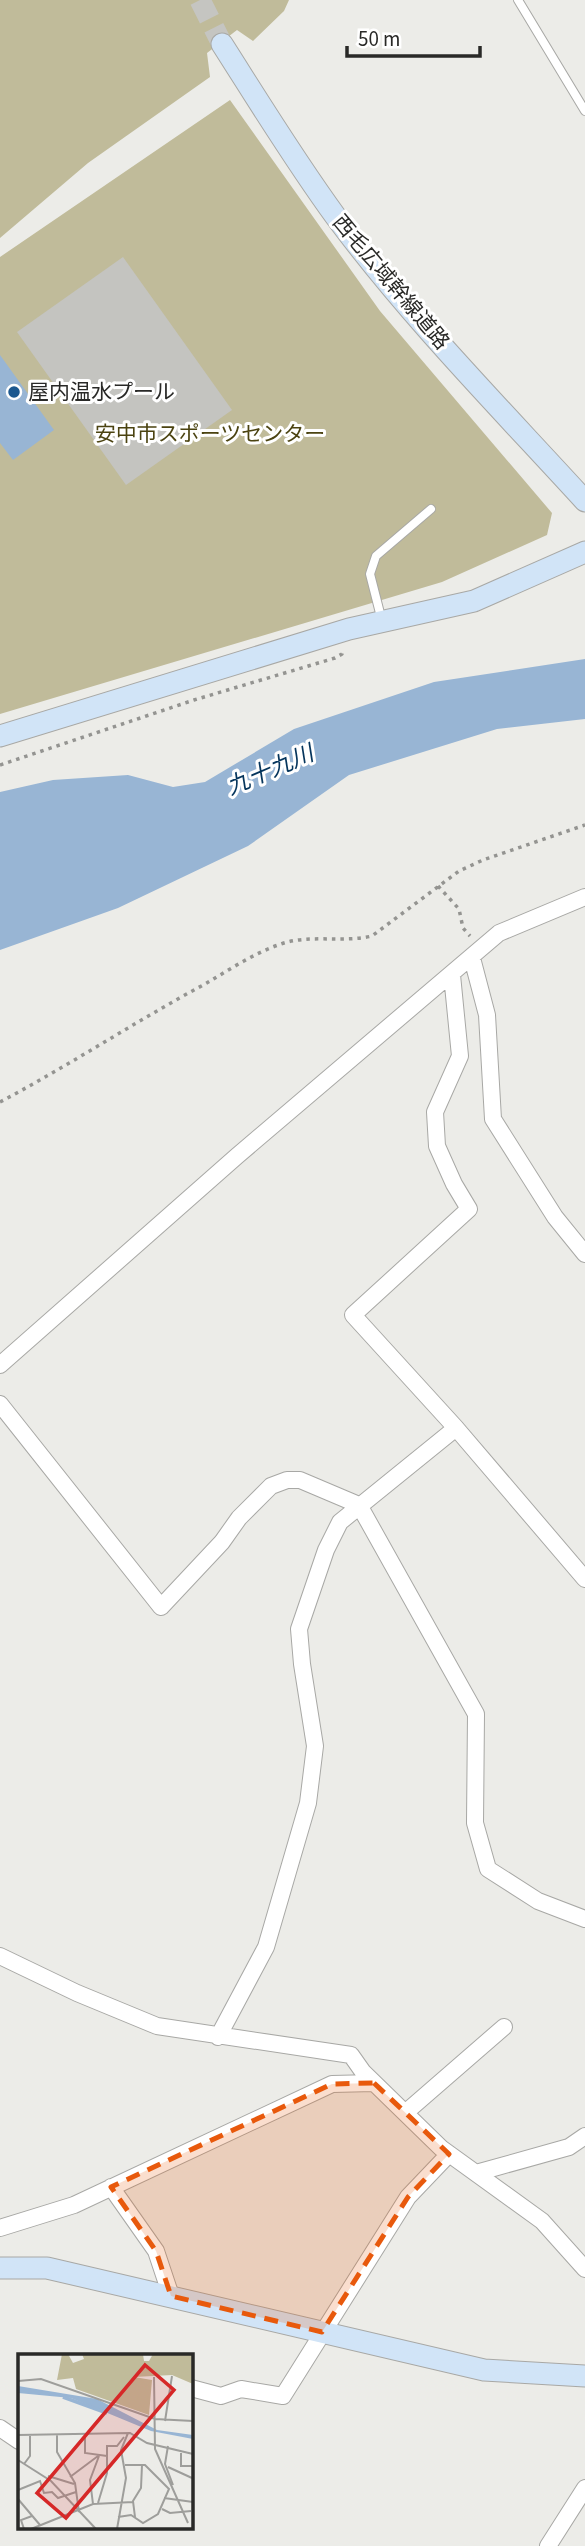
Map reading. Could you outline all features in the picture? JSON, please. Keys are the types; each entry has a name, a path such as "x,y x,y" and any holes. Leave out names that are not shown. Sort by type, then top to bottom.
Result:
{"street":[{"name":"西毛広域幹線道路","path":"222,44 281,138 337,218 413,312 585,501"},
{"path":"0,737 349,629 474,601 585,552"},
{"path":"0,1364 237,1156 499,933 585,897"},
{"path":"476,954 487,1015 493,1119 555,1217 585,1254"},
{"path":"452,975 460,1056 435,1112 437,1146 469,1209 353,1315 456,1428 585,1579"},
{"path":"0,1404 161,1607 222,1542 239,1518 271,1486 287,1480 300,1480 359,1505 476,1714 475,1823 488,1869 538,1901 585,1919"},
{"path":"218,2037 266,1947 308,1803 315,1746 299,1629 326,1550 340,1522 456,1428"},
{"path":"0,1956 77,1993 157,2026 351,2055 374,2083 449,2154 542,2221 585,2269"},
{"path":"405,2113 504,2027"},
{"path":"0,2228 74,2205 332,2084 374,2083"},
{"path":"476,2173 569,2147 585,2137"},
{"path":"192,2388 221,2396 241,2389 283,2396 408,2197 449,2154"},
{"path":"111,2187 156,2251 171,2296"},
{"path":"0,2268 47,2268 484,2370 585,2376"},
{"path":"0,2428 18,2440"},
{"path":"548,2546 585,2488"}],"lane":[{"path":"518,0 585,111"},
{"path":"382,621 370,574 376,556 431,509"}],"path":[{"path":"0,765 194,700 335,657 342,654 344,645"},
{"path":"0,1102 165,1005 282,943 354,940 372,936 459,871 483,860 585,825"},
{"path":"438,886 459,909 463,928 476,954"}],"highlighted area":[{"path":"374,2083 449,2154 408,2197 322,2332 171,2296 156,2251 111,2187 332,2084"}],"green space":[{"path":"0,0 289,0 284,11 253,41 237,30 207,53 210,77 88,163 0,238"},
{"name":"安中市スポーツセンター","path":"230,100 380,311 552,513 547,535 442,582 0,714 0,257"}],"water":[{"name":"屋内温水プール","path":"0,355 54,430 13,460 0,443"},
{"name":"九十九川","path":"585,659 585,719 497,729 349,775 248,846 118,908 0,950 0,792 53,780 128,775 173,787 205,782 294,729 434,682"}],"building":[{"path":"123,257 232,410 126,485 17,332"}],"tunnel":[{"path":"200,0 222,44"}],"place":[{"name":"屋内温水プール","path":"14,392"}]}
